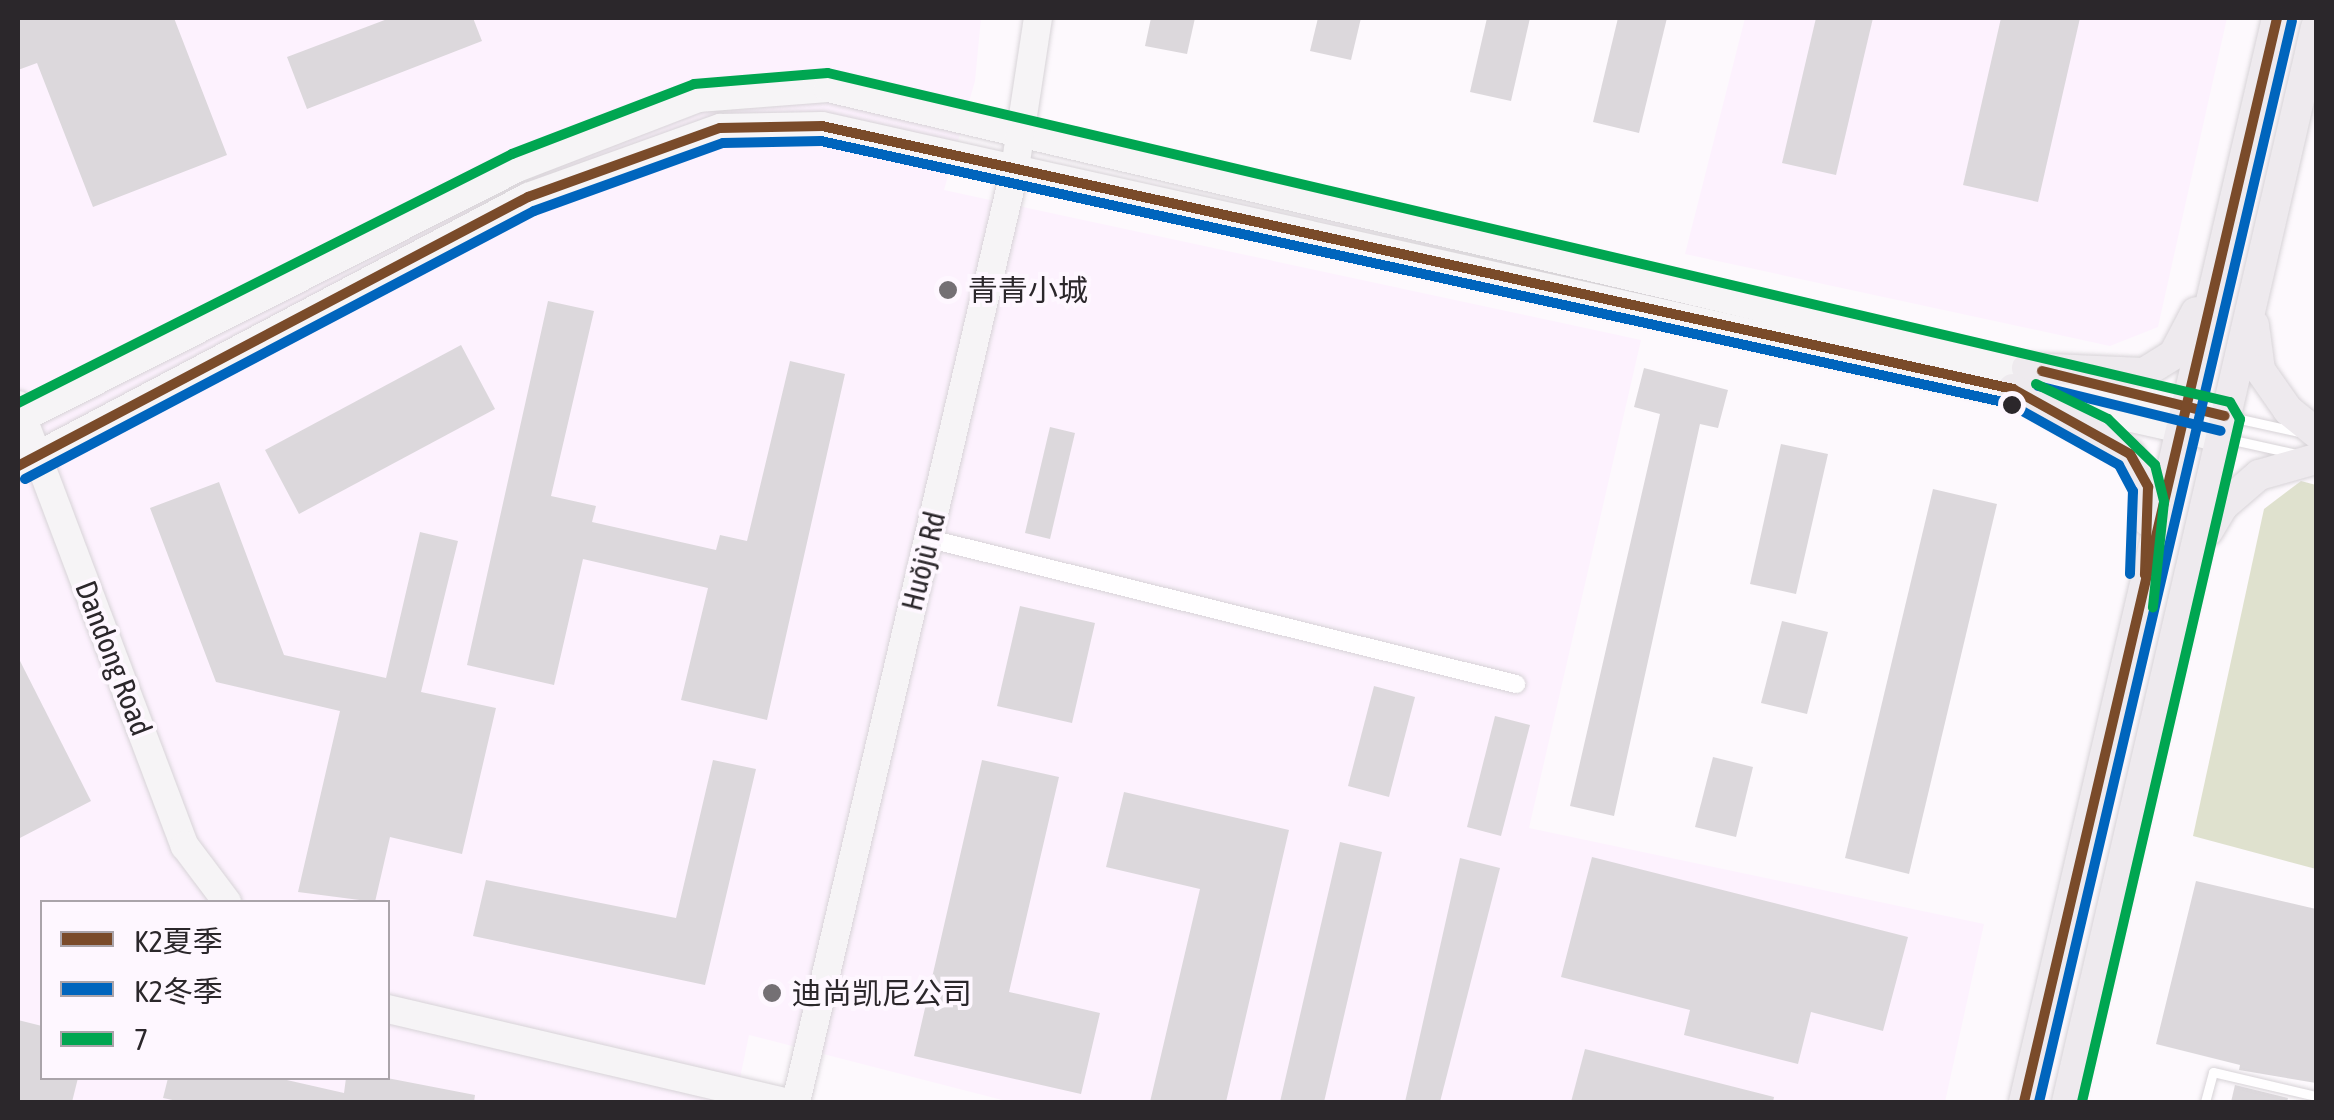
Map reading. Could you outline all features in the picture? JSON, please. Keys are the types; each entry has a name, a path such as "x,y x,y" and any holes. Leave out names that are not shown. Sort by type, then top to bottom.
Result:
{"main road":[{"name":"Huǒjù Rd","path":"796,1102 1015,168 1038,18"},
{"path":"2024,1102 2221,244 2277,18"},
{"path":"2068,1102 2223,427 2255,270 2316,27"},
{"path":"19,414 517,168 698,98 828,88 1022,131 2223,427"},
{"path":"28,461 528,196 720,128 822,126 2020,378 2118,376 2162,365 2190,329 2221,244"},
{"path":"2255,270 2254,348 2260,370 2288,410 2316,435"},
{"path":"2020,378 2130,454 2148,487 2145,575"},
{"name":"Dandong Road","path":"19,414 28,461 184,846 224,900"},
{"path":"2187,585 2210,526 2236,492 2258,475 2316,459"},
{"path":"390,1009 782,1102"}],"street":[{"path":"930,538 1516,684"}],"lane":[{"path":"2223,427 2316,435"},
{"path":"2223,427 2316,459"},
{"path":"2205,1102 2213,1072 2297,1097 2316,1096"}],"shaded area":[{"path":"18,18 981,18 975,81 944,190 1641,340 1529,828 1984,924 1945,1102 1010,1102 749,1035 735,1102 18,1102"},
{"path":"1745,18 2227,18 2158,327 2110,346 1685,254"}],"green space":[{"path":"2301,481 2316,485 2316,869 2193,836 2264,509"}],"building":[{"path":"18,18 174,18 227,155 93,207 37,63 18,70"},
{"path":"390,18 473,18 482,41 307,109 287,57"},
{"path":"1151,18 1195,18 1187,54 1145,46"},
{"path":"1318,18 1361,18 1351,60 1310,51"},
{"path":"1487,18 1530,18 1511,101 1470,92"},
{"path":"1618,18 1667,18 1639,133 1593,122"},
{"path":"1816,18 1873,18 1836,175 1782,163"},
{"path":"2001,18 2080,18 2038,202 1963,185"},
{"path":"548,301 594,311 551,496 596,506 592,522 716,550 720,535 747,541 790,361 845,374 767,720 681,700 708,588 583,559 554,685 467,665"},
{"path":"461,345 495,409 299,514 265,450"},
{"path":"1644,368 1728,390 1718,428 1700,424 1614,816 1570,806 1660,414 1634,407"},
{"path":"1050,427 1075,433 1050,539 1025,533"},
{"path":"1781,444 1828,454 1796,594 1750,584"},
{"path":"219,482 284,655 386,678 420,532 458,541 421,692 496,708 462,854 390,837 375,900 298,892 340,711 216,682 150,508"},
{"path":"1933,489 1997,504 1909,874 1845,858"},
{"path":"1020,606 1095,623 1072,723 997,706"},
{"path":"1782,621 1828,632 1807,714 1761,703"},
{"path":"18,657 91,801 18,839"},
{"path":"1374,686 1415,697 1389,797 1348,786"},
{"path":"1495,716 1530,725 1501,836 1467,827"},
{"path":"1713,757 1753,767 1736,837 1695,827"},
{"path":"713,760 756,769 705,985 473,936 486,880 676,918"},
{"path":"982,760 1059,777 1009,992 1100,1013 1081,1094 914,1056"},
{"path":"1124,792 1289,830 1226,1102 1150,1102 1200,889 1106,867"},
{"path":"1340,842 1382,852 1324,1102 1280,1102"},
{"path":"1592,857 1908,937 1883,1031 1811,1012 1798,1064 1684,1035 1690,1010 1561,977"},
{"path":"1460,858 1500,868 1440,1102 1405,1102"},
{"path":"2196,881 2316,909 2316,1083 2239,1070 2240,1065 2156,1044"},
{"path":"18,1020 40,1026 40,1080 78,1080 72,1102 18,1102"},
{"path":"1585,1049 1774,1097 1773,1102 1571,1102"},
{"path":"390,1079 475,1095 474,1102 182,1102 163,1098 168,1080 287,1080 344,1093 346,1080"},
{"path":"2235,1085 2288,1098 2287,1102 2231,1102"}],"transit line":[{"name":"K2夏季","path":"2024,1102 2277,18"},
{"name":"K2冬季","path":"2039,1102 2292,21"},
{"name":"7","path":"18,403 512,154 694,84 828,73 2230,402 2240,419 2082,1102"},
{"name":"K2夏季","path":"18,466 528,197 720,128 822,126 2013,389 2130,454 2148,487 2145,575"},
{"name":"K2冬季","path":"25,479 534,211 723,143 821,141 2008,403 2119,465 2133,491 2130,574"},
{"name":"K2夏季","path":"2042,371 2225,416"},
{"name":"7","path":"2036,384 2108,419 2155,465 2164,502 2153,607"},
{"name":"K2冬季","path":"2038,386 2221,431"}],"place":[{"name":"青青小城","path":"948,290"},
{"name":"迪尚凯尼公司","path":"772,993"}]}
